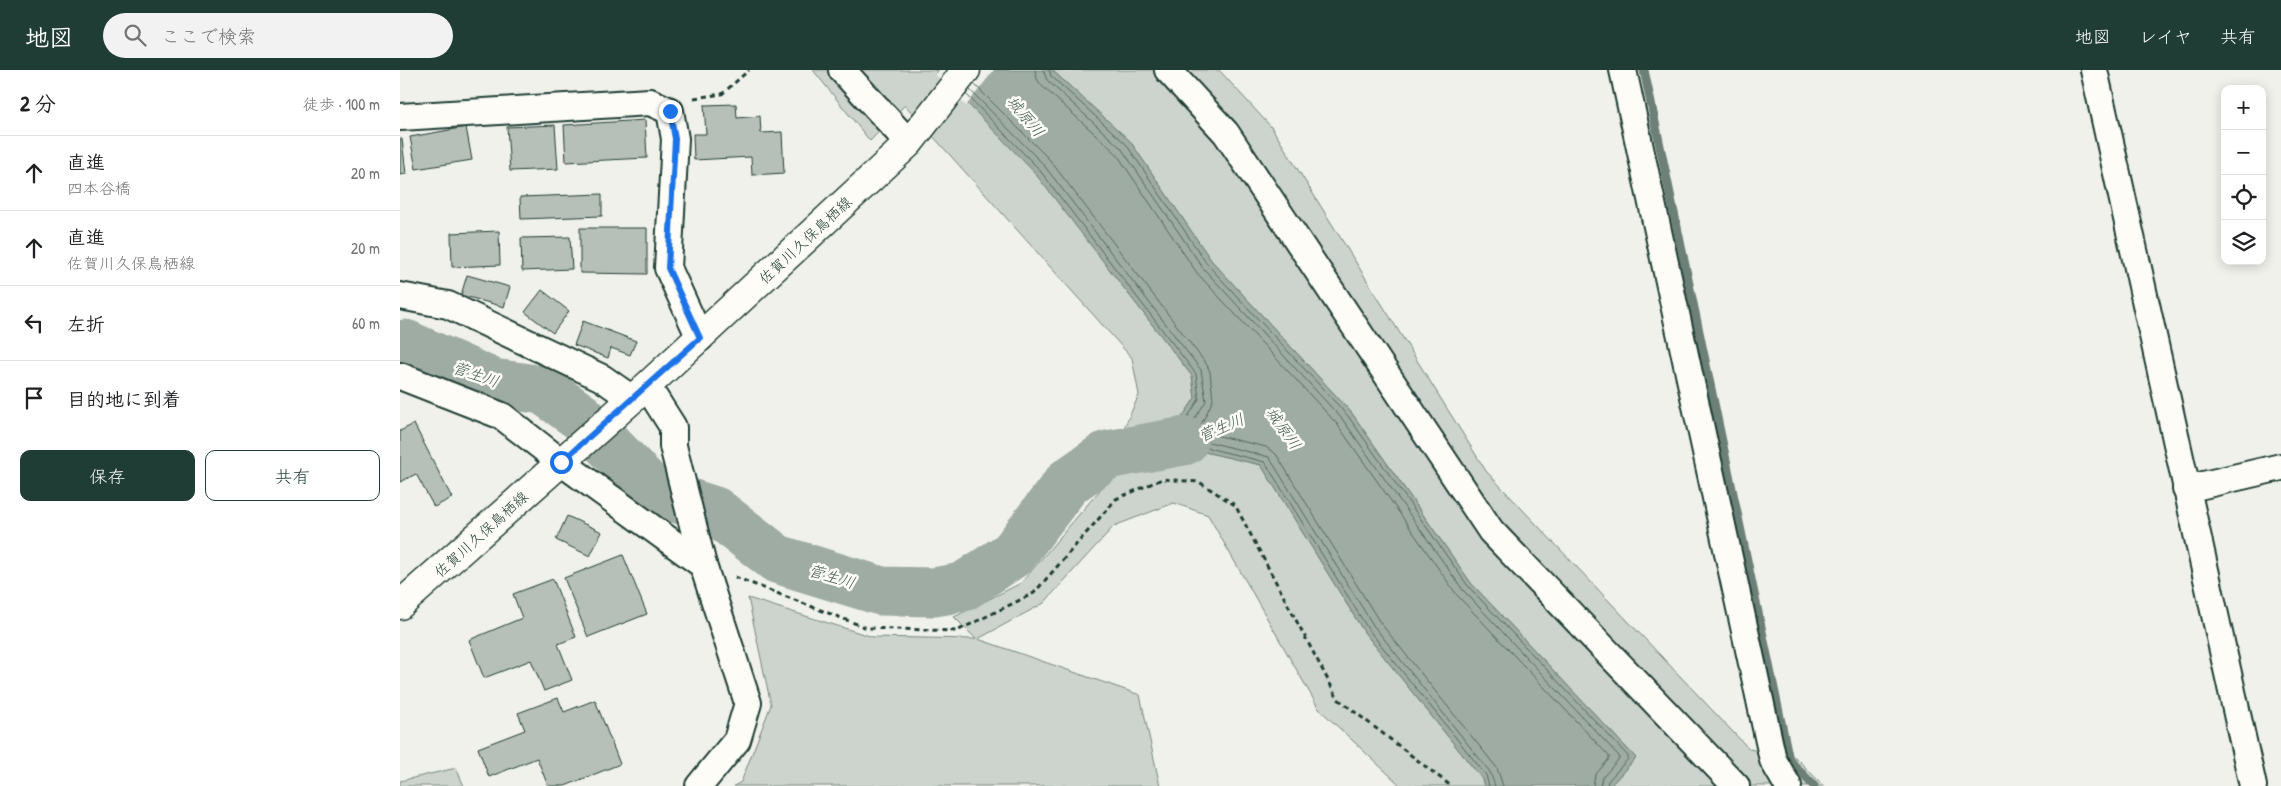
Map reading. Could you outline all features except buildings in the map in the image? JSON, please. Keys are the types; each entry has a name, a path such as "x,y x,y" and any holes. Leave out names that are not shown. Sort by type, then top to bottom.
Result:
{"main road":[{"name":"佐賀川久保鳥栖線","path":"400,605 700,338 909,143 966,70"}],"street":[{"path":"842,70 909,143"},
{"path":"1168,70 1226,133 1491,531 1736,786"},
{"path":"1623,70 1773,760 1788,786"},
{"path":"2094,70 2253,786"},
{"path":"400,117 650,102 670,111 675,139 668,268 700,338"},
{"path":"400,296 448,305 602,378 640,392 673,427 673,446 703,565 748,703 737,740 699,786"},
{"path":"400,376 502,416 561,462 703,565"},
{"path":"2186,488 2281,467"}],"path":[{"path":"670,111 687,100 722,94 749,70"},
{"path":"703,565 867,628 957,631 1034,593 1116,499 1162,480 1199,482 1235,504 1338,700 1451,786"}],"shaded area":[{"path":"813,70 935,70 1034,171 1192,376 1195,398 1179,422 1118,441 1139,395 1132,358 905,105 870,141"},
{"path":"1052,70 1219,70 1272,128 1486,471 1749,749 1795,757 1824,786 1610,786 1636,758 1471,583 1351,412 1211,260 1130,141"},
{"path":"1196,450 1261,465 1364,632 1482,779 1484,786 1401,786 1319,709 1208,515 1174,503 1114,526 1044,603 978,639 1140,695 1160,786 734,786 741,782 771,705 748,598 873,637 976,639 954,617 1021,583 1121,465"},
{"path":"456,768 464,786 400,786 400,781"}],"water":[{"name":"城原川","path":"935,70 1052,70 1130,141 1211,260 1351,412 1471,583 1636,758 1610,786 1484,786 1482,779 1364,632 1261,465 1196,450 1121,465 1118,441 1179,422 1195,398 1192,376 1034,172"}],"pier":[{"path":"939,70 994,70 966,106 936,75"}],"waterway":[{"path":"1644,70 1789,760 1814,786"},
{"name":"菅生川","path":"400,345 405,344 493,383 543,390 581,417 653,491 715,511 777,559 881,591 934,592 963,587 1013,554 1068,482 1107,455 1184,441"}],"route":[{"path":"561,462 700,338 668,268 675,139 670,111"}]}
